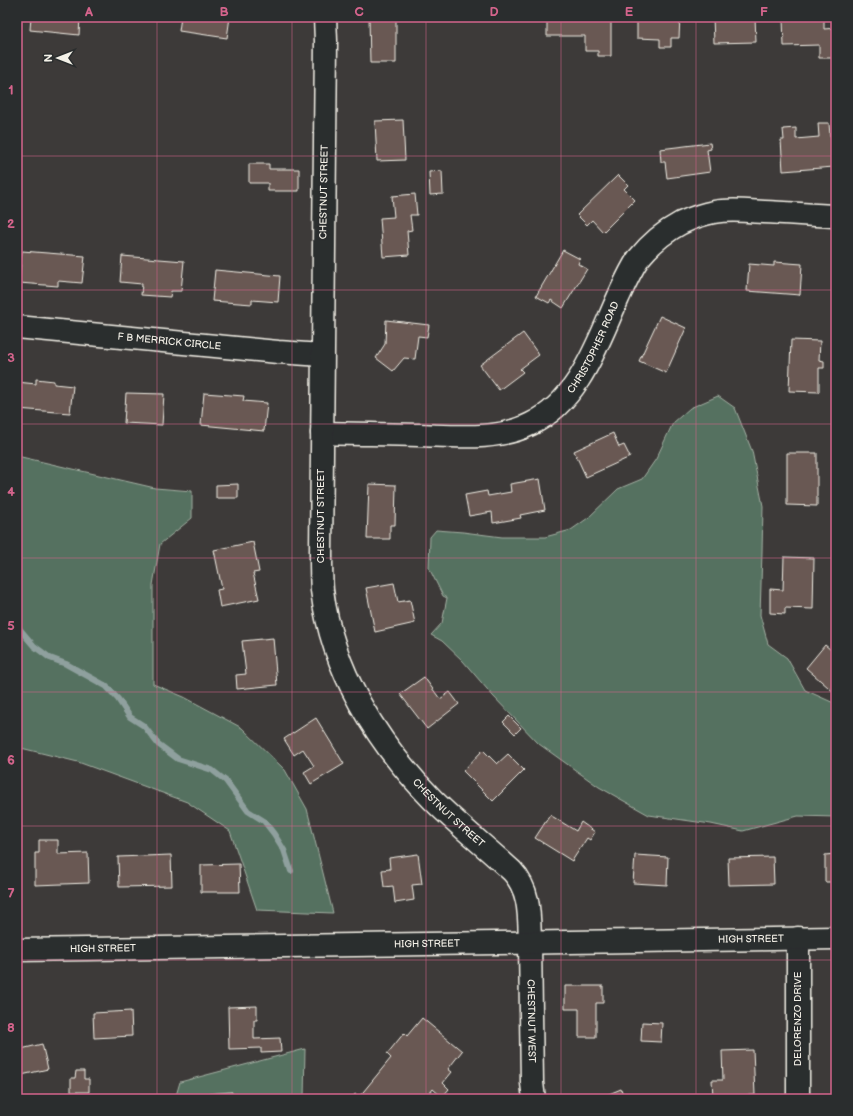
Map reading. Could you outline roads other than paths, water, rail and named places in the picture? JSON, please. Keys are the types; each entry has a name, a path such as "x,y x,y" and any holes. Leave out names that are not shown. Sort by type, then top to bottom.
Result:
{"main road":[{"name":"CHESTNUT STREET","path":"325,17 321,554 322,589 329,625 339,660 347,680 366,715 392,752 433,799 456,822 512,871 519,880 525,891 528,902 530,943"},
{"name":"CHRISTOPHER ROAD","path":"322,433 474,436 518,430 544,417 556,408 576,384 590,360 624,285 637,261 654,241 664,233 700,215 727,210 836,216"},
{"name":"F B MERRICK CIRCLE","path":"17,327 322,355"},
{"name":"DELORENZO DRIVE","path":"798,938 798,1099"},
{"name":"HIGH STREET","path":"17,950 836,938"},
{"name":"CHESTNUT WEST","path":"530,943 532,1083 534,1099"}],"waterway":[{"path":"17,626 34,646 50,658 66,664 106,686 118,699 130,717 144,726 158,744 178,759 212,770 226,781 248,811 264,821 274,834 284,850 291,871"}]}
